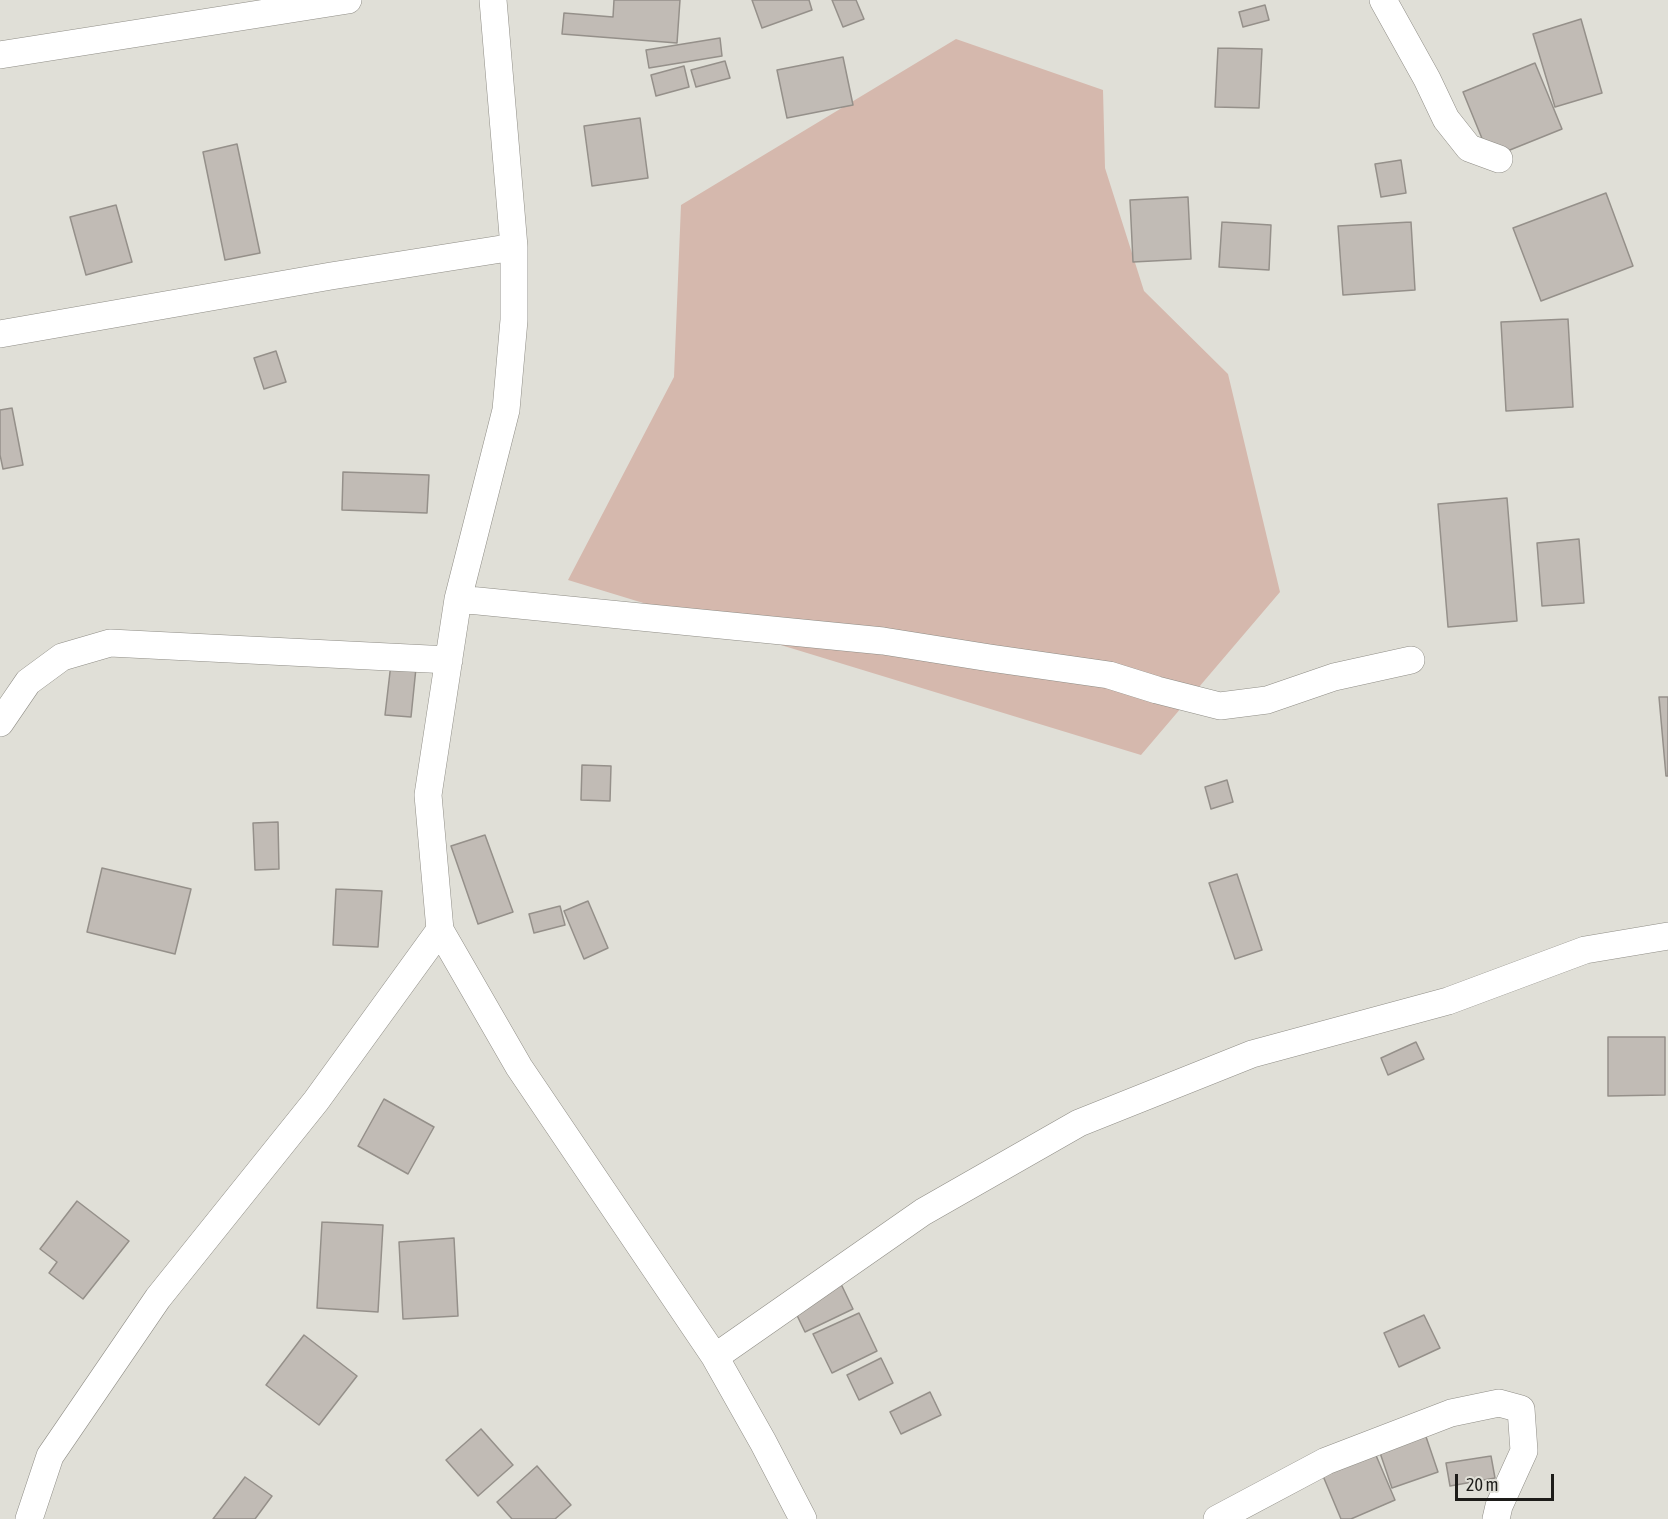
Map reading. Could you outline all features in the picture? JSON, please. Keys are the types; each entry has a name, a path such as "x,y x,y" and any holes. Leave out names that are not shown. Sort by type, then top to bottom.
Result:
{"street":[{"path":"0,55 348,0"},
{"path":"493,0 514,247 514,320 506,410 458,599 428,795 440,930 519,1067 715,1357 803,1519"},
{"path":"1383,0 1427,79 1446,120 1469,148 1498,159"},
{"path":"0,334 319,278 514,247"},
{"path":"458,599 883,641 1109,675 1220,706 1267,700 1334,677 1412,660"},
{"path":"0,723 28,682 62,657 110,643 449,660"},
{"path":"29,1519 50,1456 158,1298 316,1101 440,930"},
{"path":"715,1357 923,1212 1079,1123 1252,1053 1448,1001 1585,950 1668,936"},
{"path":"1217,1519 1326,1461 1451,1413 1499,1403 1521,1409 1524,1451 1499,1506 1496,1519"}],"shaded area":[{"path":"956,39 1103,90 1105,168 1144,291 1228,374 1280,592 1141,755 568,580 674,377 681,205"}],"building":[{"path":"614,0 680,0 677,43 562,34 564,13 613,17"},
{"path":"752,0 809,0 812,10 762,28"},
{"path":"832,0 856,0 864,19 843,27"},
{"path":"1265,5 1269,20 1243,27 1239,12"},
{"path":"1581,19 1602,93 1555,107 1533,34"},
{"path":"720,38 722,56 649,68 646,50"},
{"path":"1218,48 1262,49 1259,108 1215,107"},
{"path":"843,57 853,105 787,118 777,70"},
{"path":"725,61 730,78 696,87 691,70"},
{"path":"1535,63 1562,129 1490,158 1463,92"},
{"path":"684,66 689,87 656,96 651,75"},
{"path":"640,118 648,178 592,186 584,126"},
{"path":"237,144 260,253 225,260 203,152"},
{"path":"1401,160 1406,193 1381,197 1375,164"},
{"path":"1606,193 1633,266 1541,301 1513,228"},
{"path":"1188,197 1191,259 1133,262 1130,200"},
{"path":"116,205 132,262 86,275 70,217"},
{"path":"1222,222 1271,225 1269,270 1219,267"},
{"path":"1411,222 1415,290 1343,295 1338,226"},
{"path":"1568,319 1573,407 1506,411 1501,322"},
{"path":"276,351 286,382 264,389 254,358"},
{"path":"12,408 23,465 3,469 0,455 0,410"},
{"path":"343,472 429,475 427,513 342,510"},
{"path":"1507,498 1517,621 1448,627 1438,504"},
{"path":"1579,539 1584,603 1542,606 1537,543"},
{"path":"392,655 417,658 411,717 385,715"},
{"path":"1659,697 1668,697 1668,776 1666,776"},
{"path":"582,765 611,766 610,801 581,800"},
{"path":"1227,780 1233,802 1211,809 1205,787"},
{"path":"278,822 279,869 255,870 253,823"},
{"path":"485,835 513,912 478,924 451,846"},
{"path":"102,868 191,889 175,954 87,932"},
{"path":"1237,874 1262,950 1235,959 1209,883"},
{"path":"336,889 382,891 378,947 333,945"},
{"path":"588,901 608,948 584,959 564,911"},
{"path":"560,906 565,925 534,933 529,914"},
{"path":"1608,1037 1665,1037 1665,1095 1608,1096"},
{"path":"1416,1042 1424,1059 1388,1075 1381,1058"},
{"path":"384,1099 434,1127 408,1174 358,1146"},
{"path":"77,1201 129,1241 83,1299 49,1273 57,1262 40,1249"},
{"path":"322,1222 383,1225 378,1312 317,1308"},
{"path":"454,1238 458,1316 403,1319 399,1242"},
{"path":"841,1284 853,1309 805,1332 793,1307"},
{"path":"859,1313 877,1351 832,1373 813,1334"},
{"path":"1424,1315 1440,1348 1399,1367 1384,1333"},
{"path":"304,1335 357,1376 319,1425 266,1385"},
{"path":"881,1358 893,1383 859,1400 847,1375"},
{"path":"930,1392 941,1415 901,1434 890,1412"},
{"path":"1422,1425 1438,1472 1392,1488 1376,1441"},
{"path":"481,1429 513,1465 478,1496 446,1460"},
{"path":"1375,1453 1395,1500 1351,1519 1341,1519 1323,1476"},
{"path":"1491,1456 1495,1478 1450,1486 1446,1463"},
{"path":"537,1466 571,1505 555,1519 512,1519 497,1502"},
{"path":"245,1477 272,1496 255,1519 213,1519"}]}
